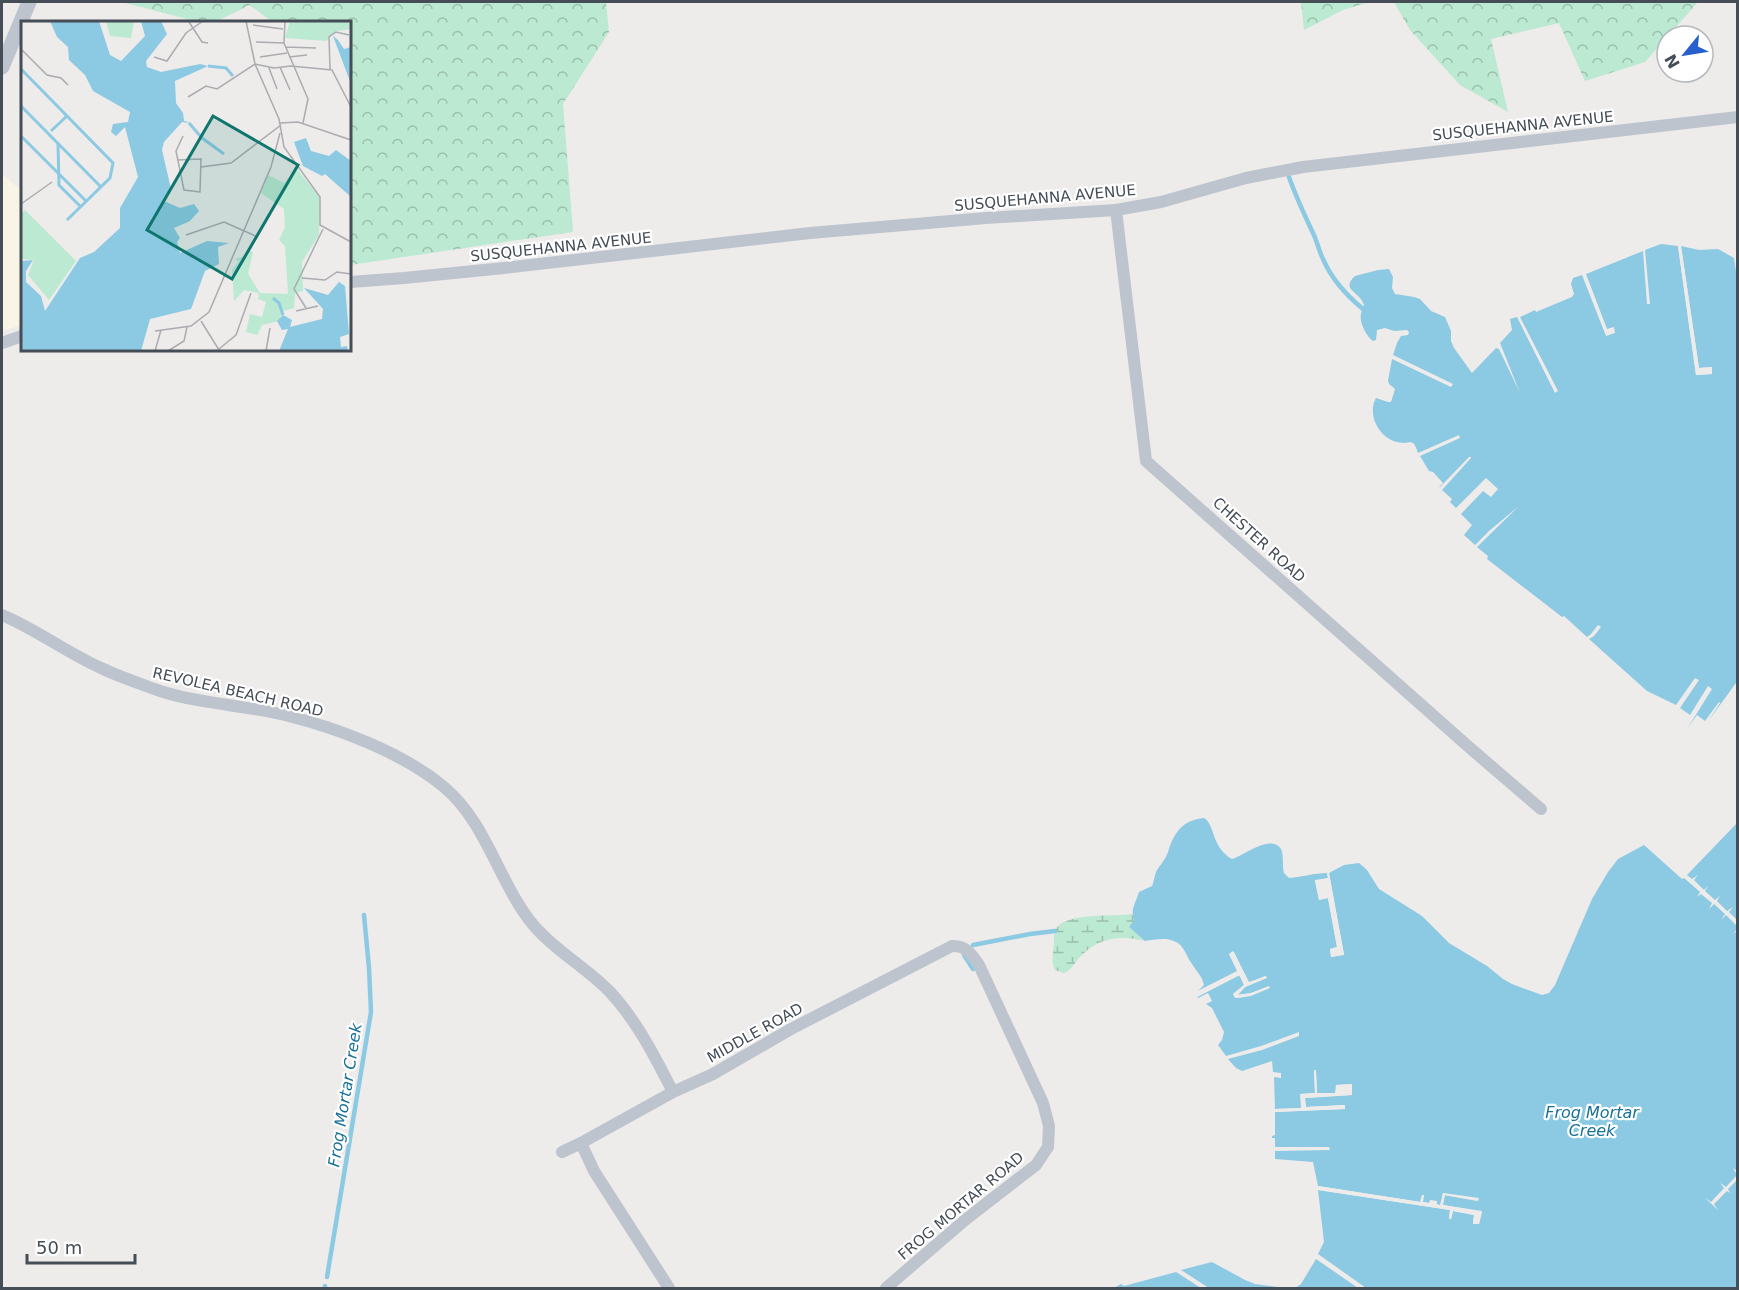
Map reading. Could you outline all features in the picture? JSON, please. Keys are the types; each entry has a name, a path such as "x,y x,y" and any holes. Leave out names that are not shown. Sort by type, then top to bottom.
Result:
{"street":[{"path":"21,21 29,2"},
{"path":"2,67 21,21"},
{"name":"SUSQUEHANNA AVENUE","path":"351,282 493,270 810,233 1116,210 1161,202 1246,178 1302,167 1737,117"},
{"name":"CHESTER ROAD","path":"1116,210 1146,460 1470,748 1541,808"},
{"path":"2,343 21,336"},
{"name":"REVOLEA BEACH ROAD","path":"2,615 101,668 146,686 174,695 285,715 358,738 398,758 444,787 471,818 516,900 534,926 553,945 588,972 623,1008 654,1055 672,1092"},
{"name":"MIDDLE ROAD","path":"562,1152 672,1092 731,1064 791,1029 952,946 963,947"},
{"name":"FROG MORTAR ROAD","path":"886,1288 965,1220 1036,1165 1048,1147 1048,1126 1043,1103 979,965 969,951 963,947"},
{"path":"581,1143 594,1171 669,1288"}],"shaded area":[{"path":"2,174 21,190 21,325 2,331"}],"green space":[{"path":"122,2 606,2 609,32 563,104 573,232 351,265 351,21 271,21 250,5 217,21 194,21"},
{"path":"1301,2 1369,2 1343,10 1304,30"},
{"path":"1394,2 1698,2 1679,24 1655,24 1655,51 1645,62 1585,81 1559,23 1491,39 1508,112 1460,85 1410,30"},
{"path":"1132,914 1135,920 1129,927 1145,941 1127,938 1110,939 1087,950 1067,972 1055,970 1054,936 1061,924 1069,920 1091,916"}],"water":[{"path":"1661,244 1678,246 1696,375 1712,374 1712,367 1699,368 1681,246 1699,250 1718,249 1734,258 1738,286 1737,684 1709,720 1719,702 1705,721 1697,715 1687,729 1712,689 1708,686 1690,715 1680,708 1699,680 1695,678 1676,705 1647,691 1589,639 1601,627 1598,625 1587,637 1564,616 1562,617 1487,559 1488,556 1477,547 1519,506 1475,545 1464,535 1472,525 1461,514 1483,491 1491,497 1498,489 1486,478 1456,508 1450,502 1452,499 1442,490 1471,457 1439,487 1443,483 1433,472 1429,471 1420,456 1460,438 1459,435 1418,453 1413,443 1400,443 1386,437 1380,430 1374,419 1373,407 1376,398 1391,402 1395,389 1388,381 1392,359 1451,387 1453,384 1393,355 1401,336 1408,335 1407,330 1394,331 1385,328 1377,330 1376,340 1373,341 1361,321 1364,305 1362,300 1350,288 1355,276 1389,269 1393,277 1392,288 1395,294 1420,299 1431,311 1445,317 1451,331 1454,348 1472,373 1496,348 1499,349 1520,393 1500,343 1512,330 1510,319 1517,317 1555,393 1558,391 1520,317 1572,297 1574,294 1571,284 1573,278 1582,275 1606,336 1615,333 1614,327 1607,329 1586,274 1643,251 1647,304 1650,304 1645,250"},
{"name":"Frog Mortar Creek","path":"1204,818 1210,825 1220,848 1232,859 1271,843 1281,849 1284,873 1289,878 1327,873 1328,878 1315,881 1319,900 1328,898 1337,947 1330,949 1331,957 1344,954 1329,873 1344,865 1359,863 1367,870 1379,889 1422,916 1449,943 1487,966 1503,979 1542,995 1549,993 1555,985 1592,899 1608,872 1618,859 1644,845 1700,892 1697,897 1701,894 1712,903 1709,909 1714,904 1725,914 1721,920 1726,915 1737,926 1733,934 1737,931 1737,1171 1733,1168 1737,1175 1726,1187 1720,1183 1724,1188 1711,1202 1705,1198 1718,1210 1714,1204 1727,1191 1730,1193 1728,1189 1737,1180 1737,1288 1366,1288 1318,1254 1324,1242 1318,1190 1450,1210 1449,1218 1451,1219 1453,1211 1474,1215 1473,1223 1479,1224 1482,1212 1443,1205 1444,1195 1478,1201 1443,1193 1441,1205 1437,1205 1437,1202 1422,1202 1424,1195 1422,1195 1421,1202 1318,1186 1313,1162 1275,1159 1275,1151 1330,1150 1329,1147 1275,1147 1275,1138 1272,1136 1275,1135 1275,1112 1345,1109 1345,1105 1306,1107 1305,1098 1352,1095 1352,1084 1336,1085 1336,1093 1317,1093 1316,1071 1314,1071 1315,1093 1301,1094 1301,1108 1275,1109 1274,1077 1281,1078 1281,1073 1273,1072 1272,1061 1242,1071 1228,1059 1262,1050 1299,1036 1299,1032 1226,1056 1218,1045 1224,1032 1212,1008 1206,1004 1212,1001 1208,993 1197,997 1240,975 1244,985 1233,994 1236,998 1245,997 1270,986 1237,995 1245,987 1266,978 1265,976 1249,983 1234,952 1229,954 1238,971 1198,991 1204,985 1202,979 1178,944 1165,939 1145,941 1129,927 1134,920 1133,909 1139,892 1152,886 1156,872 1166,857 1176,833 1190,821"},
{"path":"1737,823 1737,920 1729,912 1733,907 1727,911 1717,901 1720,896 1715,900 1705,891 1708,886 1704,890 1694,880 1698,875 1692,879 1687,875"},
{"path":"1316,1259 1358,1288 1295,1288 1301,1284"},
{"path":"1212,1262 1255,1284 1285,1288 1209,1288 1181,1270"},
{"path":"1176,1272 1201,1288 1114,1288 1121,1284 1124,1286"}],"pier":[{"path":"1678,246 1681,246 1699,368 1712,367 1712,374 1696,375"},
{"path":"1327,873 1329,873 1344,955 1331,957 1330,949 1337,947 1328,898 1319,900 1315,880 1328,878"},
{"path":"1233,951 1249,982 1266,976 1267,978 1245,987 1238,995 1269,986 1270,988 1251,996 1235,998 1233,994 1244,985 1239,975 1197,997 1198,991 1237,971 1229,954"},
{"path":"1314,1070 1316,1070 1317,1093 1335,1093 1336,1085 1352,1084 1352,1095 1305,1098 1306,1107 1345,1105 1345,1109 1275,1112 1275,1109 1301,1108 1300,1094 1315,1093"},
{"path":"1318,1186 1420,1202 1424,1195 1423,1202 1437,1201 1440,1205 1443,1193 1479,1198 1478,1201 1445,1195 1443,1205 1482,1211 1479,1224 1473,1224 1474,1215 1453,1211 1449,1219 1450,1210 1318,1190"}],"waterway":[{"name":"Frog Mortar Creek","path":"1289,177 1327,267 1340,287 1363,309"},
{"name":"Frog Mortar Creek","path":"327,1277 371,1012 364,915"},
{"path":"973,945 1055,931"},
{"path":"964,955 973,969"}]}
